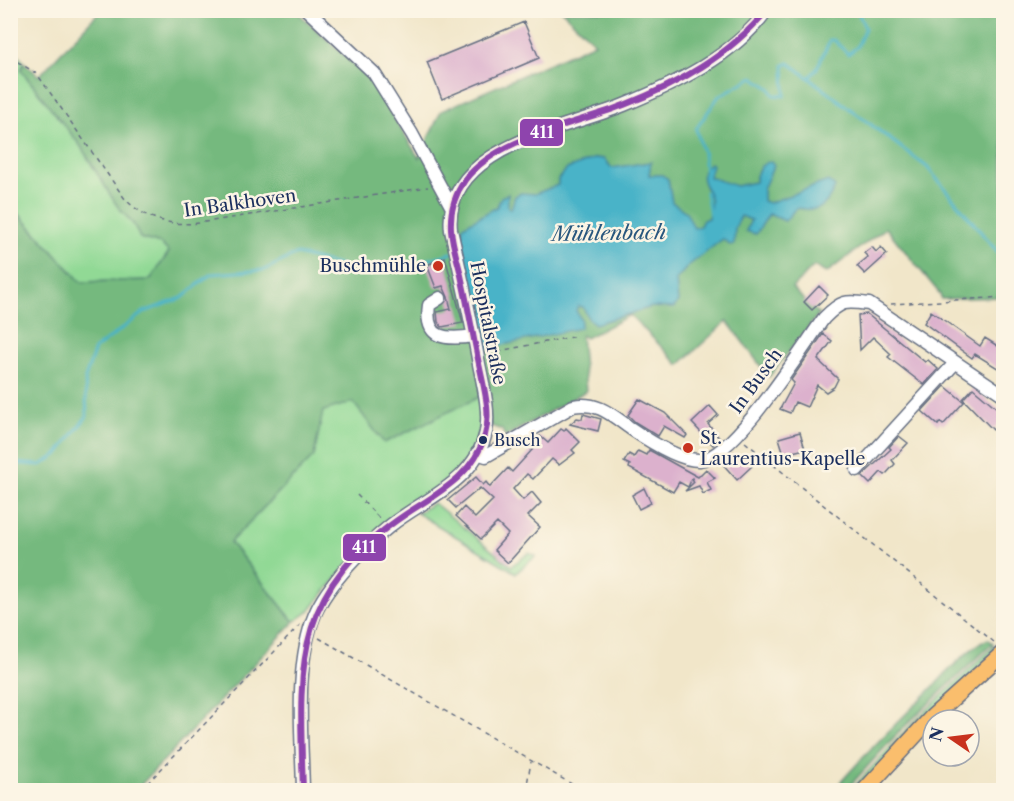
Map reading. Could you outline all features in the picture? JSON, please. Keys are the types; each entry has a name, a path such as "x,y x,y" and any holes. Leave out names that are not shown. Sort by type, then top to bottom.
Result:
{"main road":[{"path":"865,790 999,647"}],"street":[{"path":"307,10 374,73 441,184 451,206"},
{"name":"Hospitalstraße","path":"303,790 303,670 309,632 316,611 333,586 388,527 452,484 467,470 486,432 474,336 451,230 451,206 462,182 487,160 529,139 624,105 695,71 744,36 767,10"},
{"path":"441,298 429,305 430,329 443,338 474,336"},
{"name":"In Busch","path":"477,453 486,456 573,406 585,403 602,408 645,439 691,459 711,457 737,436 824,318 841,303 869,304 1004,394"},
{"path":"857,470 955,363"},
{"path":"486,432 508,444"}],"path":[{"path":"10,14 14,10"},
{"name":"In Balkhoven","path":"10,57 37,74 125,199 141,212 167,223 199,223 441,184"},
{"path":"888,304 1004,297"},
{"path":"478,361 504,350 577,336"},
{"path":"737,436 999,647"},
{"path":"357,495 388,527"},
{"path":"141,790 300,624 309,632 582,790"},
{"path":"526,790 531,761"}],"green space":[{"path":"100,11 296,11 370,79 419,158 441,111 595,43 562,11 1003,11 1003,297 941,299 940,294 886,228 826,273 814,266 792,288 819,314 769,377 727,321 679,365 630,315 586,338 581,335 586,391 505,437 502,430 491,426 481,396 384,443 353,402 323,411 314,456 230,542 294,622 136,790 11,790 10,205 81,282 150,280 169,252 161,244 140,238 134,225 116,204 80,145 21,70 24,62 39,76"},
{"path":"11,48 24,62 21,70 80,145 116,204 134,225 140,238 161,244 169,252 150,280 81,282 11,205"},
{"path":"482,396 482,416 478,435 466,462 363,547 308,612 294,622 230,542 314,456 322,411 353,402"},
{"path":"434,503 511,566 529,553 536,556 516,573 417,513"},
{"path":"988,639 993,643 924,708 921,708 921,711 846,790 834,790 867,753 955,664"},
{"path":"994,646 995,650 938,708 929,708"},
{"path":"921,715 921,726 858,790 851,790"}],"water":[{"path":"596,158 604,159 612,168 651,162 649,175 662,175 668,179 672,202 686,212 694,228 700,226 703,220 708,218 711,200 702,177 705,168 710,163 712,165 709,177 736,186 755,182 759,168 771,161 774,165 763,189 763,201 769,203 828,181 835,187 828,201 820,208 796,208 785,221 769,214 756,234 746,231 751,220 741,216 735,228 734,244 730,245 723,239 688,266 676,280 678,302 674,308 652,307 595,324 588,318 583,307 578,306 576,310 581,320 580,328 485,349 480,336 468,278 463,245 463,226 497,207 501,197 508,194 508,207 511,209 515,196 521,193 535,194 558,185 558,179 567,169"}],"building":[{"path":"524,22 539,58 442,99 427,62"},
{"path":"872,247 876,252 881,247 887,254 865,274 857,266 868,257 864,253"},
{"path":"445,257 463,323 442,327 438,322 437,312 451,309 443,286 436,288 427,265"},
{"path":"819,286 828,295 812,310 804,302"},
{"path":"931,311 980,346 985,338 1004,350 1004,372 975,354 972,358 924,323"},
{"path":"867,314 925,362 928,360 938,369 924,385 888,357 891,354 873,337 860,350 858,315"},
{"path":"823,334 832,341 818,360 838,379 834,387 826,392 817,385 807,407 795,402 790,413 780,409 794,383 791,380"},
{"path":"945,386 964,402 943,425 940,422 938,425 922,411"},
{"path":"973,388 1004,414 1004,418 993,430 963,399"},
{"path":"639,399 665,413 687,435 685,438 664,426 658,436 635,422 628,415"},
{"path":"710,406 718,415 708,424 720,439 713,445 692,423"},
{"path":"583,414 601,419 598,431 570,424 577,418 582,419"},
{"path":"566,428 580,442 572,450 575,453 559,465 552,459 533,479 527,474 513,489 523,500 532,492 541,503 528,516 540,527 508,563 494,550 508,534 497,523 481,539 456,516 464,507 475,518 493,500 480,488 456,508 448,500 476,477 483,485 486,482 490,487 508,468 512,472 533,449 531,446 540,436 548,443 561,429 564,431"},
{"path":"800,432 805,449 784,454 779,438"},
{"path":"899,436 908,443 892,460 895,464 885,475 881,472 870,484 862,476 891,449 889,447"},
{"path":"649,450 698,477 706,469 715,478 707,482 711,490 703,494 699,486 685,491 694,482 692,478 688,487 679,482 673,492 629,468 630,465 624,462 629,454 634,457 638,451 646,455"},
{"path":"730,454 735,460 741,455 752,466 737,480 721,462"},
{"path":"644,488 651,503 639,509 632,495"}],"waterway":[{"name":"Mühlenbach","path":"705,170 703,152 696,129 719,96 753,77 770,88 774,95 785,96 784,65 789,63 809,78 816,70 830,40 834,40 848,54 857,47 865,28 857,10"},
{"path":"809,78 927,167 1004,260"},
{"name":"Mühlenbach","path":"706,192 710,215"},
{"name":"Mühlenbach","path":"10,463 41,465 57,455 87,416 85,378 95,349 144,312 182,298 211,274 264,270 297,254 356,270 402,267 452,253"}],"transit line":[{"name":"411","path":"303,790 301,705 304,668 310,634 322,602 341,572 368,543 464,472 480,449 485,435 486,396 451,229 451,216 461,185 479,165 517,142 624,105 683,78 719,55 767,10"}],"place":[{"name":"Buschmühle","path":"438,266"},
{"name":"Busch","path":"483,440"},
{"name":"St. Laurentius-Kapelle","path":"688,448"}]}
